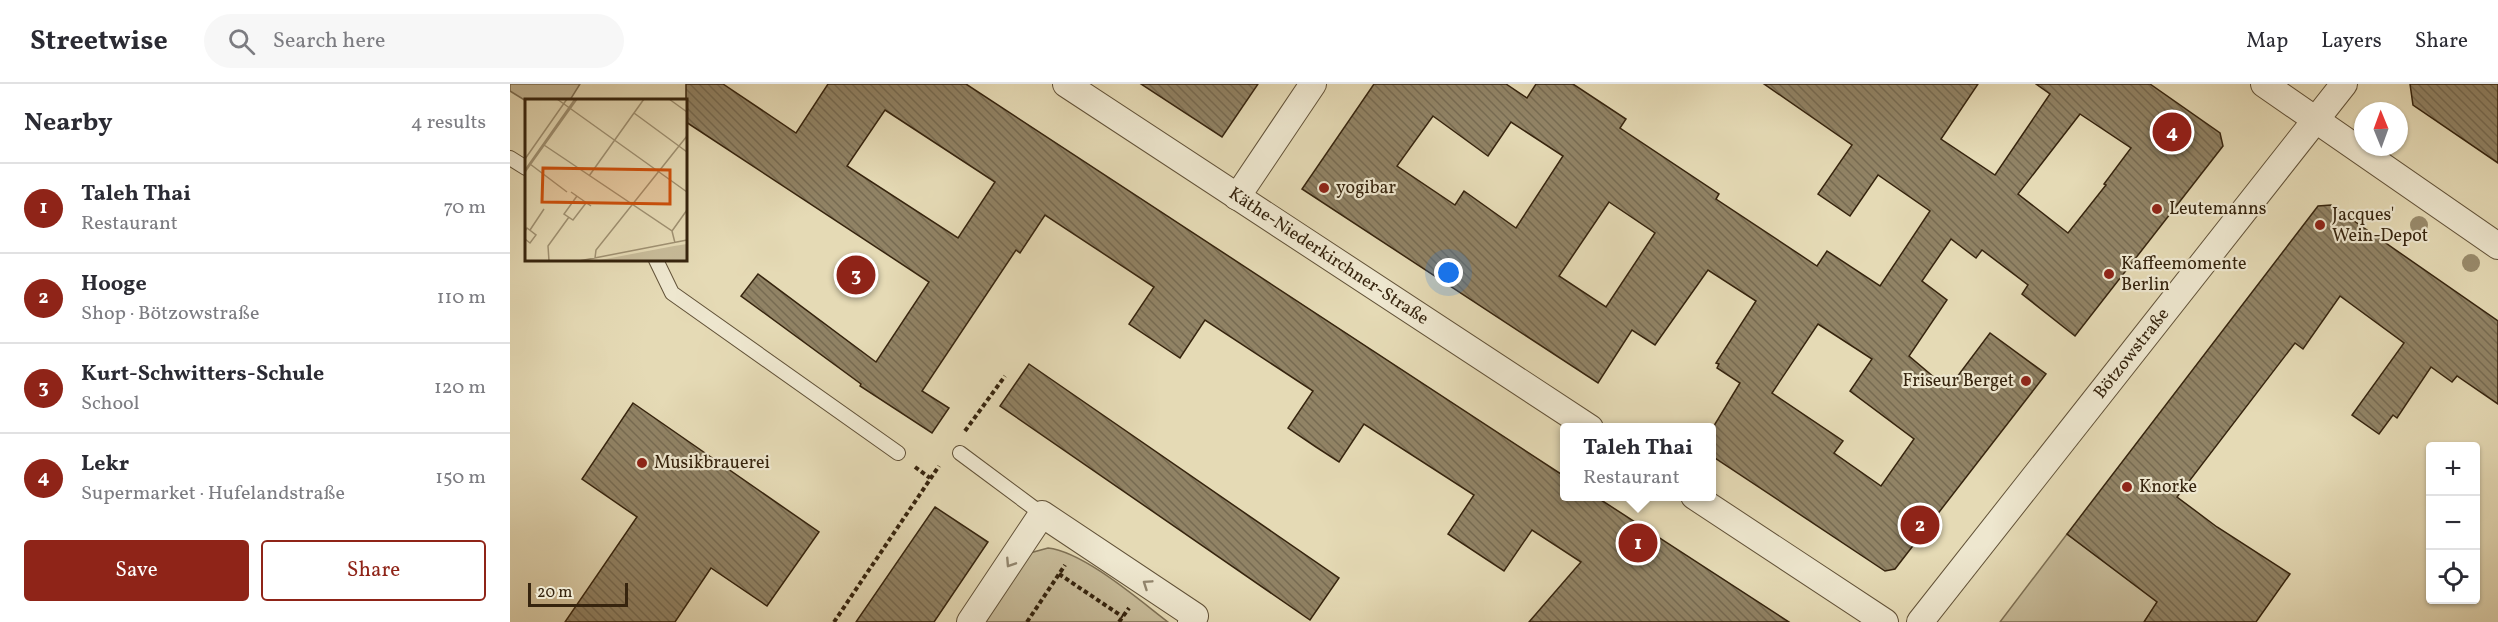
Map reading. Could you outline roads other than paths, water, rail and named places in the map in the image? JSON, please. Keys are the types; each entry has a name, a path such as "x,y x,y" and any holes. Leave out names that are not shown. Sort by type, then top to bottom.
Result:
{"street":[{"name":"Käthe-Niederkirchner-Straße","path":"1066,84 1582,423"},
{"path":"1237,196 1313,84"},
{"path":"2264,84 2498,246"},
{"name":"Bötzowstraße","path":"1920,622 2344,84"},
{"path":"1702,501 1885,622"},
{"path":"970,622 1042,514 1197,620"}],"lane":[{"path":"510,158 525,167"},
{"path":"656,261 672,293 897,453"},
{"path":"960,453 1042,514"}],"place":[{"name":"Lekr","path":"2172,132"},
{"name":"yogibar","path":"1324,188"},
{"name":"Leutemanns","path":"2157,209"},
{"name":"Jacques' Wein-Depot","path":"2320,225"},
{"name":"Kaffeemomente Berlin","path":"2109,274"},
{"name":"Kurt-Schwitters-Schule","path":"856,275"},
{"name":"Friseur Berget","path":"2026,381"},
{"name":"Musikbrauerei","path":"642,463"},
{"name":"Knorke","path":"2127,487"},
{"name":"Hooge","path":"1920,525"},
{"name":"Taleh Thai","path":"1638,543"}]}
